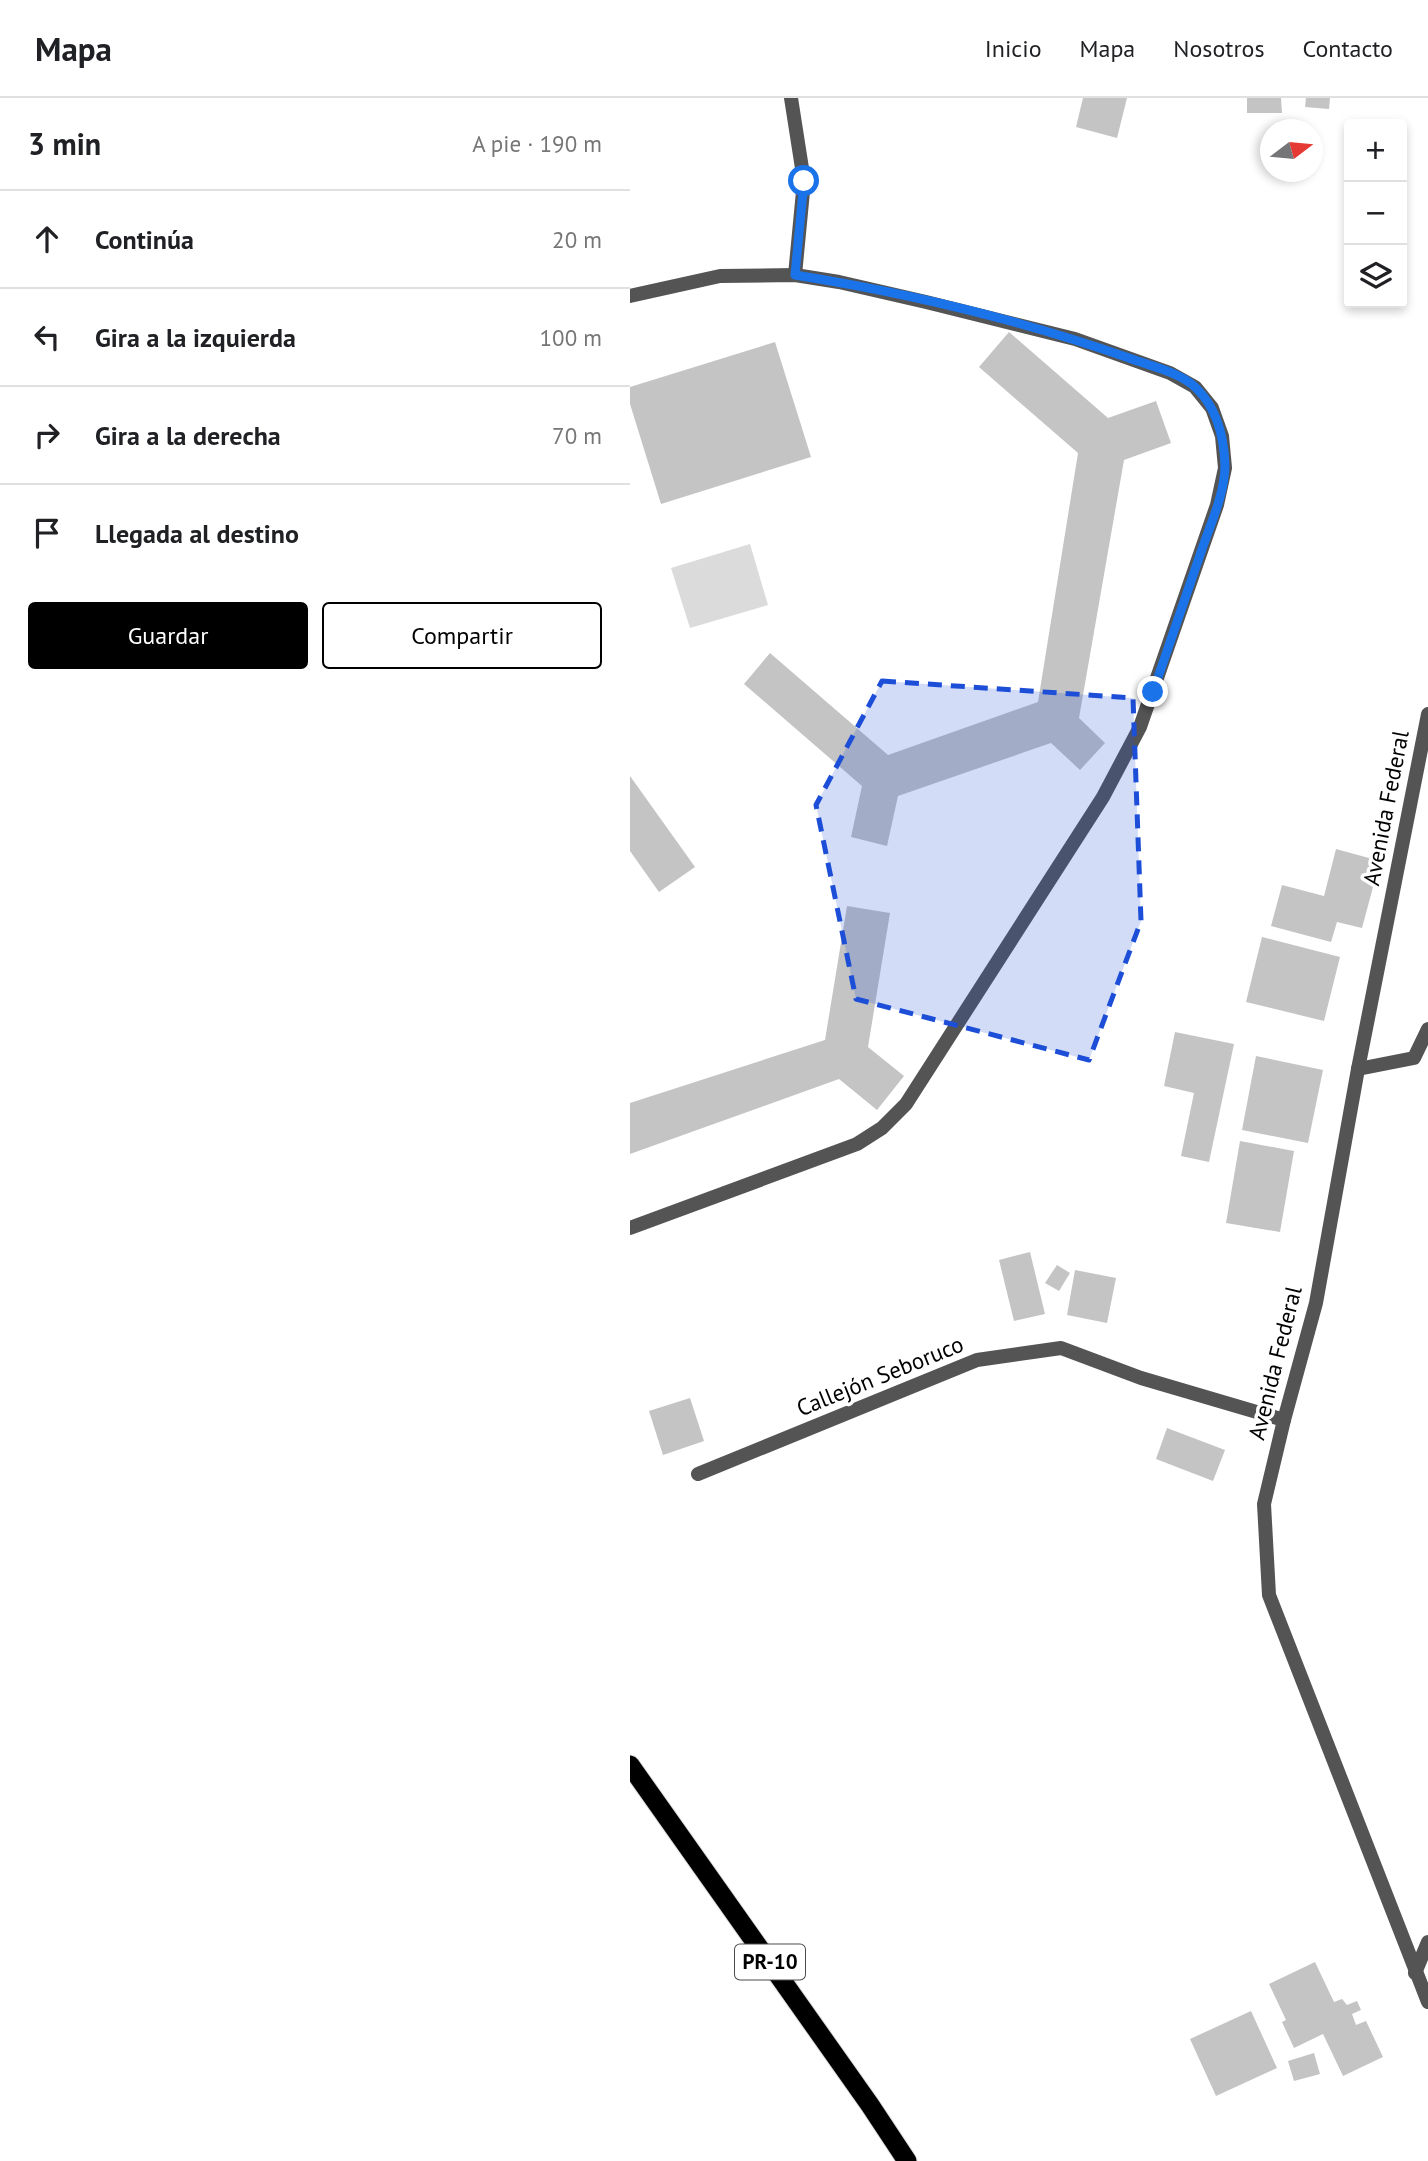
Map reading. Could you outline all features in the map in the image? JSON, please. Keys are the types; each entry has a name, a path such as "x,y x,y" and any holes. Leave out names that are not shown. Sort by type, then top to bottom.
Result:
{"highway":[{"name":"PR-10","path":"630,1765 863,2094 907,2161"}],"street":[{"path":"791,98 804,181 795,275"},
{"path":"630,296 720,276 795,275 839,282 1075,339 1170,373 1195,387 1213,408 1222,436 1225,468 1213,517 1140,727 1125,760 906,1104 883,1128 857,1144 630,1228"},
{"name":"Avenida Federal","path":"1428,714 1358,1069 1316,1303 1264,1504 1269,1595 1428,2002"},
{"path":"1358,1069 1414,1058 1428,1029"},
{"name":"Callejón Seboruco","path":"698,1474 977,1360 1061,1348 1141,1378 1284,1420"},
{"path":"1415,1973 1428,1942"}],"highlighted area":[{"path":"882,681 1133,698 1141,921 1089,1060 856,999 816,805"}],"shaded area":[{"path":"750,544 768,605 690,628 671,568"}],"building":[{"path":"1083,98 1127,98 1117,138 1076,127"},
{"path":"1247,98 1281,98 1282,113 1247,113"},
{"path":"1306,98 1330,98 1329,109 1305,107"},
{"path":"1009,332 1108,418 1156,401 1171,443 1124,460 1079,718 1105,743 1080,770 1051,743 898,796 887,846 851,837 862,786 744,684 770,653 888,755 1038,702 1078,453 979,367"},
{"path":"775,342 811,457 661,504 630,404 630,387"},
{"path":"630,776 695,867 659,892 630,851"},
{"path":"1336,849 1380,861 1362,928 1337,922 1331,942 1271,926 1282,885 1324,896"},
{"path":"847,906 890,913 868,1047 904,1076 877,1110 839,1079 630,1154 630,1103 825,1040"},
{"path":"1262,937 1340,957 1324,1021 1246,1002"},
{"path":"1175,1032 1234,1044 1209,1162 1181,1156 1194,1093 1164,1086"},
{"path":"1256,1056 1323,1070 1308,1143 1242,1130"},
{"path":"1240,1141 1294,1151 1280,1232 1226,1223"},
{"path":"1030,1252 1045,1314 1014,1321 999,1260"},
{"path":"1057,1265 1070,1273 1059,1291 1045,1283"},
{"path":"1075,1270 1116,1278 1107,1323 1067,1315"},
{"path":"690,1398 704,1441 663,1455 649,1411"},
{"path":"1167,1428 1225,1450 1213,1481 1156,1459"},
{"path":"1315,1962 1334,2002 1342,1999 1347,2005 1357,2001 1361,2010 1352,2014 1356,2025 1366,2021 1383,2057 1343,2076 1323,2034 1294,2048 1282,2022 1286,2020 1269,1984"},
{"path":"1251,2011 1277,2068 1216,2096 1190,2039"},
{"path":"1314,2053 1320,2074 1294,2081 1288,2061"}],"route":[{"path":"804,181 795,275 839,282 1075,339 1170,373 1195,387 1213,408 1222,436 1225,468 1217,505 1153,692"}]}
